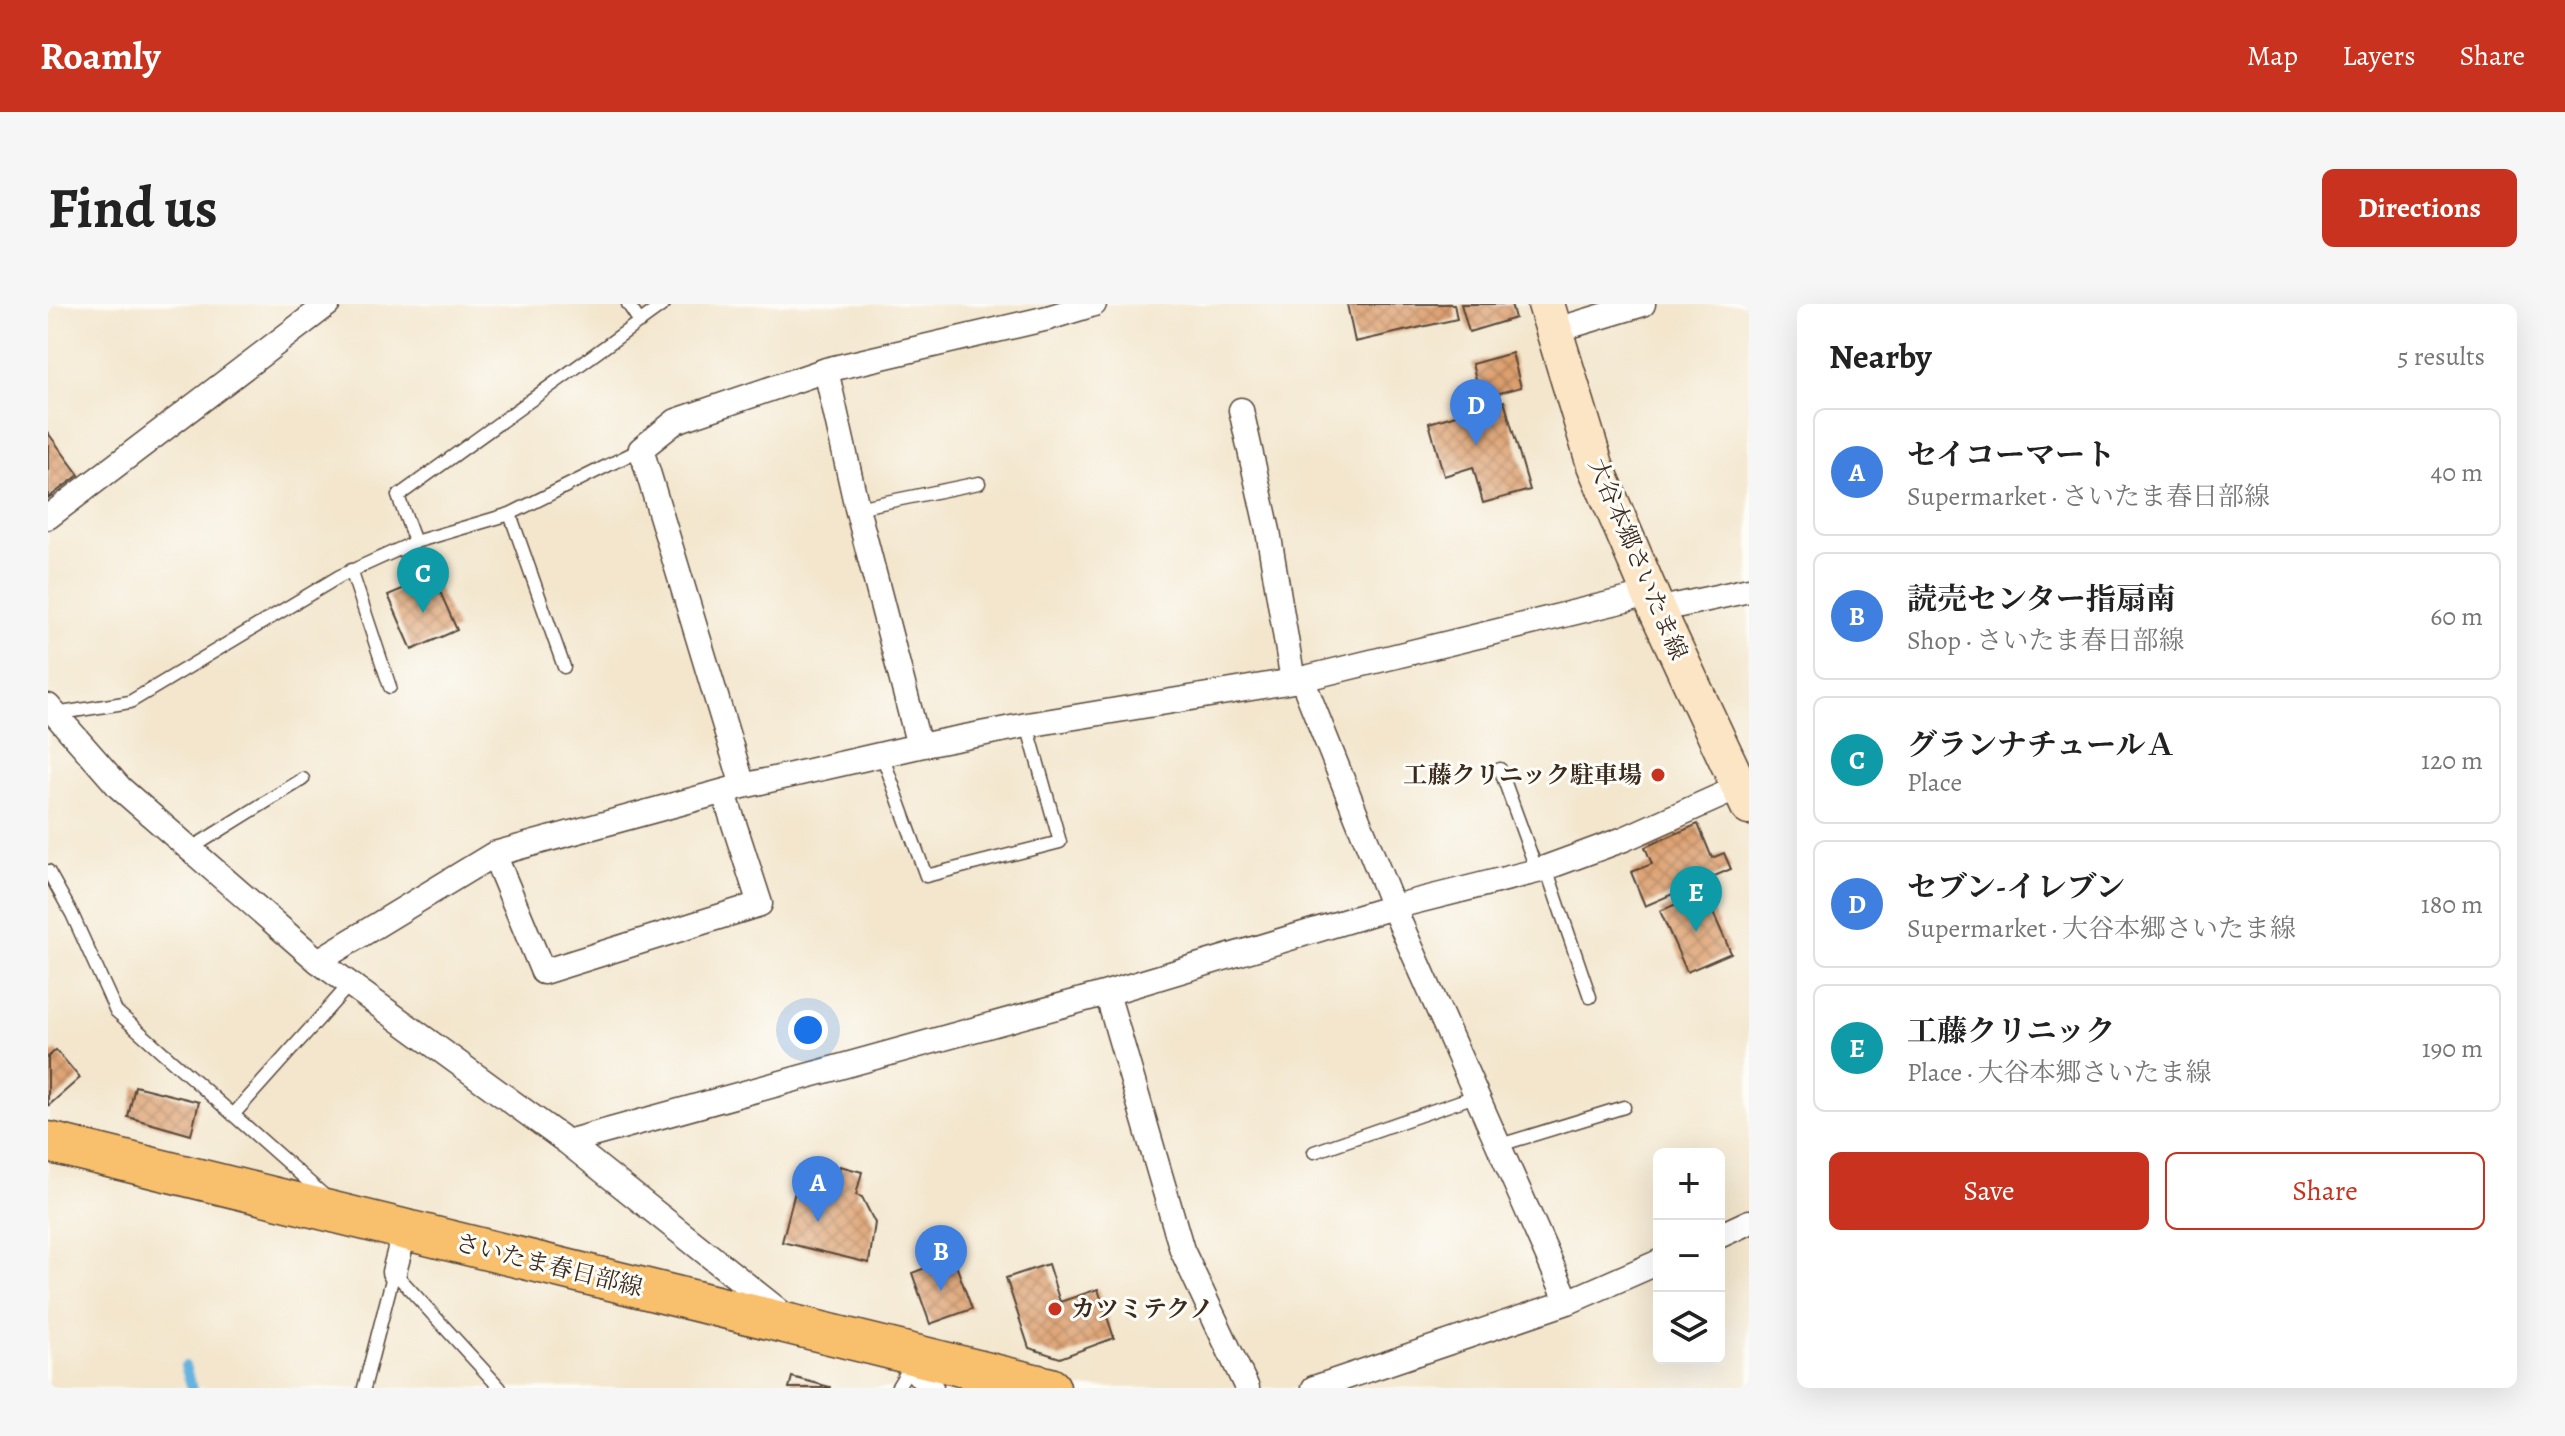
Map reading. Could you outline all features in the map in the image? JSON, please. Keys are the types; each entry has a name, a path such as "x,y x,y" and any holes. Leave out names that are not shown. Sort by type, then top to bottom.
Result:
{"main road":[{"name":"大谷本郷さいたま線","path":"1550,318 1595,465 1744,797"},
{"name":"さいたま春日部線","path":"48,1142 795,1324 902,1368 1050,1388"}],"street":[{"path":"48,517 328,304"},
{"path":"494,854 543,972 760,904 733,789 641,449 676,421 826,370 1048,318 1094,304"},
{"path":"1550,318 1643,304"},
{"path":"826,370 857,508 919,746"},
{"path":"1241,410 1297,680 1393,907 1568,1302"},
{"path":"318,961 494,854 733,789 919,746 1027,725 1297,680 1654,602 1749,590"},
{"path":"52,710 120,788 318,961 567,1142 795,1324"},
{"path":"567,1142 1107,993 1393,907 1542,870 1744,797"},
{"path":"1107,993 1182,1250 1247,1388"},
{"path":"1725,1233 1749,1222"},
{"path":"394,1272 405,1230"},
{"path":"1314,1388 1568,1302 1653,1265"},
{"path":"902,1368 931,1388"}],"lane":[{"path":"628,304 640,322"},
{"path":"415,542 398,496 664,304"},
{"path":"52,710 130,702 351,570 415,542 510,514 641,449"},
{"path":"857,508 979,483"},
{"path":"510,514 564,667"},
{"path":"351,570 390,687"},
{"path":"882,755 926,876 1060,842 1027,725"},
{"path":"1500,769 1590,997"},
{"path":"190,849 303,779"},
{"path":"48,871 72,914 116,1011 345,1216"},
{"path":"233,1115 350,984"},
{"path":"1314,1152 1478,1095"},
{"path":"1500,1145 1624,1107"},
{"path":"364,1388 394,1272"},
{"path":"394,1272 500,1388"}],"building":[{"path":"1347,304 1454,304 1457,319 1355,342"},
{"path":"1461,304 1511,304 1515,318 1469,332"},
{"path":"1512,353 1521,387 1481,398 1472,364"},
{"path":"1504,401 1530,490 1483,503 1473,467 1444,476 1429,423"},
{"path":"48,433 79,475 48,498"},
{"path":"433,576 457,630 412,650 388,595"},
{"path":"1698,824 1712,858 1724,853 1731,869 1645,906 1631,872 1652,864 1645,847"},
{"path":"1704,892 1731,953 1687,972 1660,911"},
{"path":"56,1050 80,1078 48,1106 48,1057"},
{"path":"135,1086 199,1102 191,1135 128,1117"},
{"path":"840,1166 862,1172 856,1195 862,1197 875,1223 869,1263 782,1242 798,1180 834,1189"},
{"path":"953,1257 972,1309 930,1324 912,1273"},
{"path":"1048,1264 1060,1302 1098,1289 1114,1338 1060,1358 1029,1348 1006,1278"},
{"path":"792,1377 830,1387 830,1388 789,1388"}],"waterway":[{"path":"185,1366 192,1388"}],"place":[{"name":"セブン-イレブン","path":"1476,445"},
{"name":"グランナチュールＡ","path":"423,613"},
{"name":"工藤クリニック駐車場","path":"1658,775"},
{"name":"工藤クリニック","path":"1696,932"},
{"name":"セイコーマート","path":"818,1222"},
{"name":"読売センター指扇南","path":"941,1291"},
{"name":"カツミテクノ","path":"1055,1309"}]}
